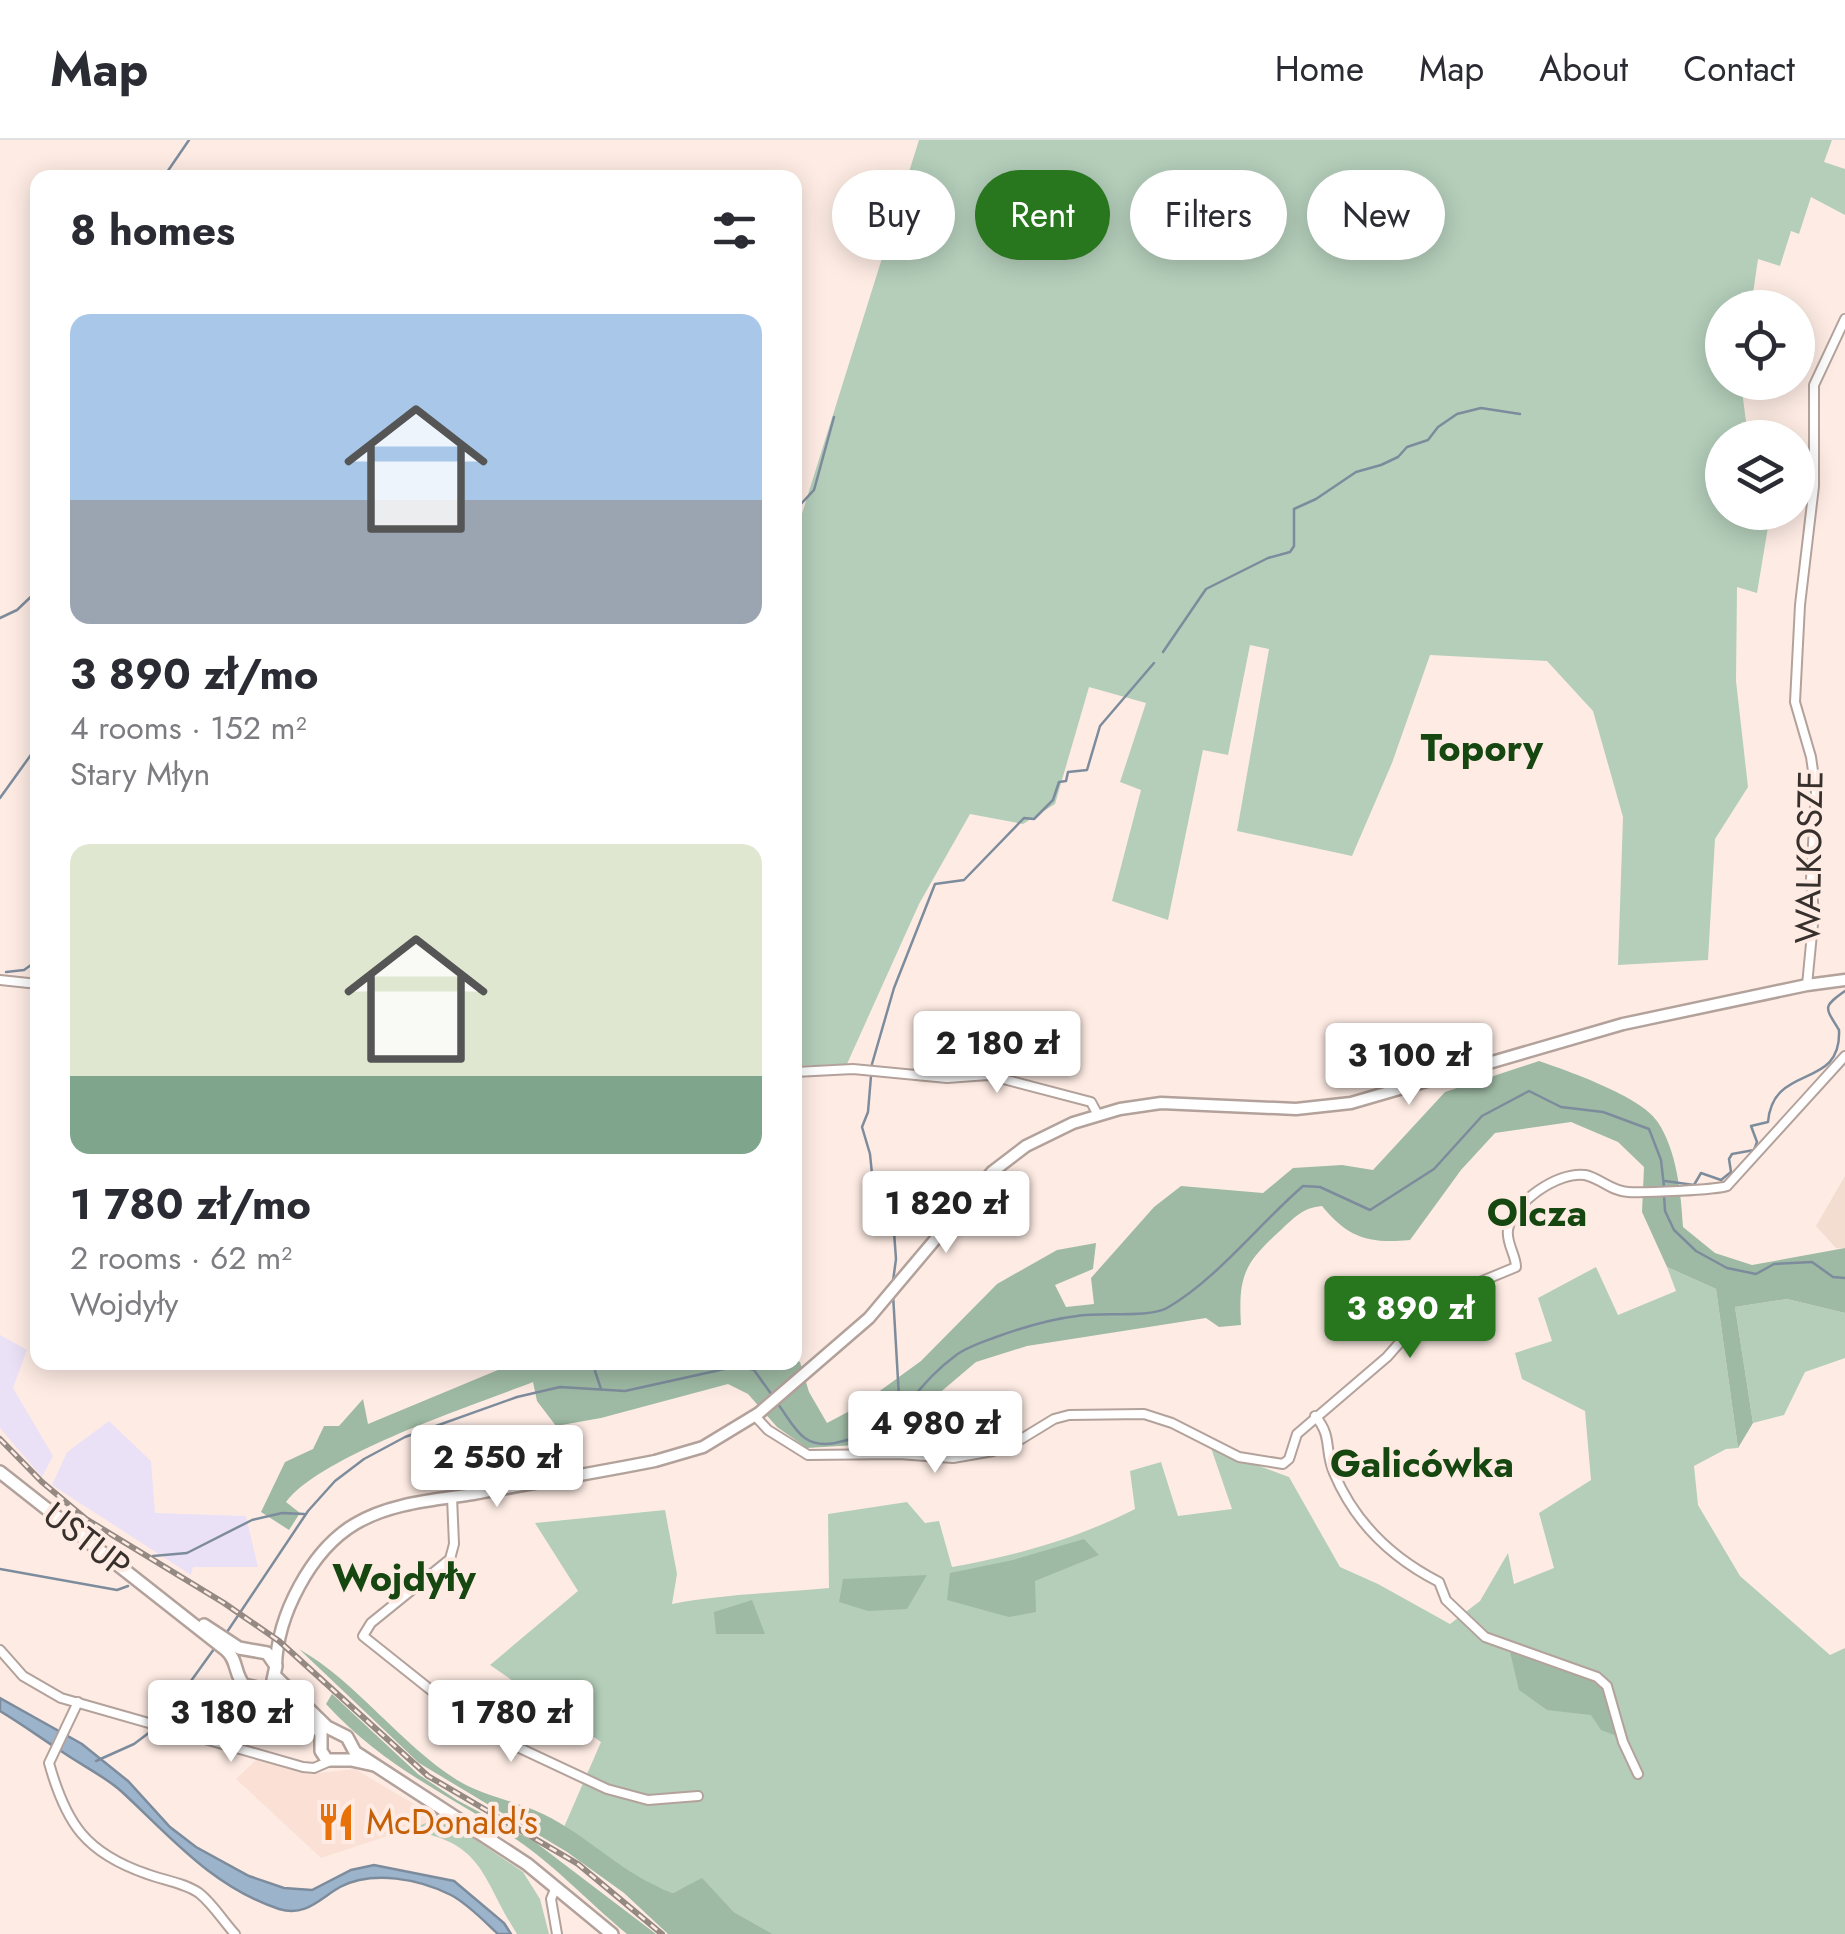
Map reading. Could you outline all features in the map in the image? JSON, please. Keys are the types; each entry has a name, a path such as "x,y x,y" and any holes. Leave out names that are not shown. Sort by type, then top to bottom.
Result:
{"main road":[{"name":"USTUP","path":"0,1472 220,1640 237,1667"},
{"name":"USTUP","path":"220,1640 249,1650"},
{"path":"374,1766 330,1761 310,1718 265,1688 254,1690 244,1685 238,1677 241,1657 249,1650 265,1651 276,1671 334,1732 347,1737 351,1747 374,1766 528,1864 612,1934"},
{"path":"265,1688 276,1671"},
{"path":"322,1744 334,1732"},
{"path":"344,1760 351,1747"}],"street":[{"name":"WALKOSZE","path":"1807,985 1814,912 1811,879 1816,792 1812,756 1794,702 1814,486 1814,385 1845,319"},
{"path":"0,980 30,983"},
{"path":"276,1671 278,1641 307,1571 338,1535 377,1513 680,1456 719,1440 791,1386 877,1310 992,1172 1036,1141 1098,1115 1172,1102 1288,1109 1343,1105 1599,1030 1845,980"},
{"path":"759,1412 768,1430 808,1455 952,1458 992,1451 1069,1415 1134,1414 1172,1423 1239,1457 1283,1464 1290,1459 1297,1434 1387,1357 1420,1319 1442,1301 1472,1285 1514,1270 1517,1264 1509,1226 1520,1208 1544,1188 1579,1175 1624,1192 1727,1186 1845,1056"},
{"path":"802,1072 853,1068 946,1078 973,1074 1015,1080 1092,1102 1098,1115"},
{"path":"1316,1416 1327,1429 1334,1475 1367,1530 1408,1566 1439,1582 1446,1600 1486,1637 1598,1677 1607,1686 1622,1742 1638,1774"},
{"path":"452,1497 455,1528 450,1559 371,1622 363,1636 481,1730 607,1789 648,1800 698,1796"},
{"path":"265,1651 278,1641"},
{"path":"0,1650 29,1681 78,1702 306,1768 330,1761"},
{"path":"78,1702 50,1766 60,1800 75,1828 87,1843 128,1866 196,1891 235,1934"},
{"path":"306,1768 322,1744"},
{"path":"556,1887 552,1898 557,1934"}],"shaded area":[{"path":"1845,1176 1845,1248 1836,1248 1816,1226"},
{"path":"0,1335 27,1350 13,1388 53,1456 42,1477 0,1428"},
{"path":"109,1421 151,1461 155,1513 246,1516 258,1567 193,1567 191,1575 52,1485 67,1452"},
{"path":"257,1759 309,1774 355,1769 439,1819 321,1858 236,1779"}],"green space":[{"path":"919,140 1832,140 1824,162 1845,169 1845,215 1811,197 1799,234 1791,231 1780,266 1758,259 1753,290 1705,290 1705,400 1743,400 1746,420 1705,420 1705,530 1768,530 1757,593 1737,587 1736,681 1748,787 1715,839 1708,960 1618,965 1623,817 1593,711 1547,661 1430,655 1392,763 1352,856 1237,831 1269,649 1250,645 1228,755 1203,750 1168,920 1112,901 1141,790 1120,782 1146,703 1089,687 1055,804 1023,824 970,814 919,904 847,1064 802,1066 802,514 881,260 955,260 955,170 910,170"},
{"path":"1539,1061 1585,1078 1635,1102 1657,1121 1673,1159 1683,1227 1715,1253 1752,1265 1845,1248 1845,1313 1787,1299 1735,1307 1753,1423 1738,1448 1716,1289 1667,1267 1642,1212 1644,1167 1618,1142 1571,1122 1495,1133 1461,1170 1410,1240 1383,1241 1360,1236 1341,1225 1322,1206 1300,1213 1260,1251 1246,1271 1241,1325 1219,1327 1206,1318 1027,1346 976,1362 904,1423 872,1444 807,1448 777,1427 748,1394 728,1384 556,1426 537,1401 533,1382 401,1433 331,1467 304,1484 286,1502 300,1513 289,1530 261,1512 285,1462 313,1449 324,1426 339,1426 363,1399 368,1424 498,1370 802,1369 809,1392 827,1423 859,1406 921,1361 997,1284 1057,1250 1096,1243 1093,1269 1055,1285 1066,1307 1094,1304 1091,1278 1154,1207 1181,1186 1263,1193 1293,1168 1342,1165 1373,1170 1445,1092"},
{"path":"1596,1267 1618,1315 1676,1291 1667,1267 1716,1289 1738,1448 1726,1449 1694,1466 1698,1505 1740,1576 1830,1655 1845,1648 1845,1934 773,1934 734,1912 702,1879 673,1893 643,1882 564,1827 601,1742 490,1665 578,1591 535,1523 665,1510 677,1574 672,1604 829,1588 828,1514 907,1502 925,1523 939,1521 952,1567 1046,1545 1135,1509 1130,1471 1161,1462 1178,1516 1232,1509 1211,1448 1289,1477 1340,1567 1450,1624 1480,1601 1508,1553 1514,1584 1554,1568 1539,1513 1591,1480 1585,1411 1522,1379 1515,1353 1552,1341 1538,1298"},
{"path":"1787,1299 1845,1313 1845,1358 1805,1372 1784,1415 1753,1423 1735,1307"},
{"path":"1084,1539 1099,1555 1035,1581 1036,1612 1009,1617 947,1600 950,1573"},
{"path":"927,1575 907,1609 868,1611 839,1602 843,1579"},
{"path":"752,1600 765,1634 716,1634 714,1612"},
{"path":"299,1649 340,1679 416,1749 457,1780 543,1814 638,1876 673,1893 702,1878 734,1912 773,1934 668,1934 624,1893 567,1852 419,1763"},
{"path":"1510,1652 1590,1680 1602,1688 1617,1736 1601,1730 1591,1715 1547,1710 1519,1690"},
{"path":"332,1694 418,1774 535,1842 656,1934 627,1934 524,1845 391,1761 326,1704"},
{"path":"430,1809 523,1872 540,1899 549,1934 517,1934 487,1879 466,1853 432,1835 406,1830 438,1819 427,1811"}],"water":[{"path":"0,1698 82,1744 128,1781 170,1827 196,1847 249,1876 284,1888 312,1890 351,1870 374,1865 454,1881 504,1923 511,1934 498,1934 451,1895 396,1879 353,1882 297,1911 255,1900 194,1859 114,1786 0,1711"}],"waterway":[{"path":"168,170 189,140"},
{"path":"1163,652 1206,589 1268,558 1290,552 1294,546 1294,509 1356,472 1381,465 1398,457 1407,447 1428,440 1438,427 1457,414 1481,408 1520,414"},
{"path":"802,503 814,490 834,417"},
{"path":"0,618 30,598"},
{"path":"893,1281 894,1232 884,1214 862,1127 868,1112 872,1064 894,988 935,884 964,880 1024,818 1034,819 1053,800 1059,782 1066,781 1068,772 1087,770 1100,726 1154,663"},
{"path":"0,798 30,756"},
{"path":"6,972 30,966"},
{"path":"1665,1181 1694,1185 1701,1173 1721,1180 1731,1172 1732,1154 1754,1150 1757,1142 1751,1126 1768,1122 1773,1103 1782,1091 1830,1062 1837,1049 1839,1030 1828,1008 1845,991"},
{"path":"778,1404 807,1439 835,1443 892,1419 938,1370 975,1345 1057,1319 1149,1313 1167,1308 1220,1267 1303,1186 1320,1187 1370,1210 1434,1169 1482,1116 1529,1091 1561,1107 1603,1112 1649,1129 1661,1160 1664,1187"},
{"path":"1664,1195 1665,1211 1674,1230 1696,1251 1727,1268 1756,1274 1774,1264 1812,1262 1833,1277 1845,1278"},
{"path":"893,1294 900,1415"},
{"path":"595,1370 601,1389"},
{"path":"225,1635 308,1511 335,1481 364,1459 405,1437 517,1397 560,1387 625,1391 720,1370"},
{"path":"754,1370 774,1398"},
{"path":"153,1556 187,1553 252,1520 282,1513 304,1514"},
{"path":"0,1569 117,1590 128,1586"},
{"path":"160,1724 214,1649"},
{"path":"96,1761 134,1744 154,1729"}],"railway":[{"path":"0,1439 86,1519 279,1641 428,1776 578,1864 662,1934"}],"place":[{"name":"McDonald's","path":"336,1822"}],"district":[{"name":"Topory","path":"1482,748"},
{"name":"Olcza","path":"1537,1213"},
{"name":"Galicówka","path":"1422,1464"},
{"name":"Wojdyły","path":"404,1578"}]}
